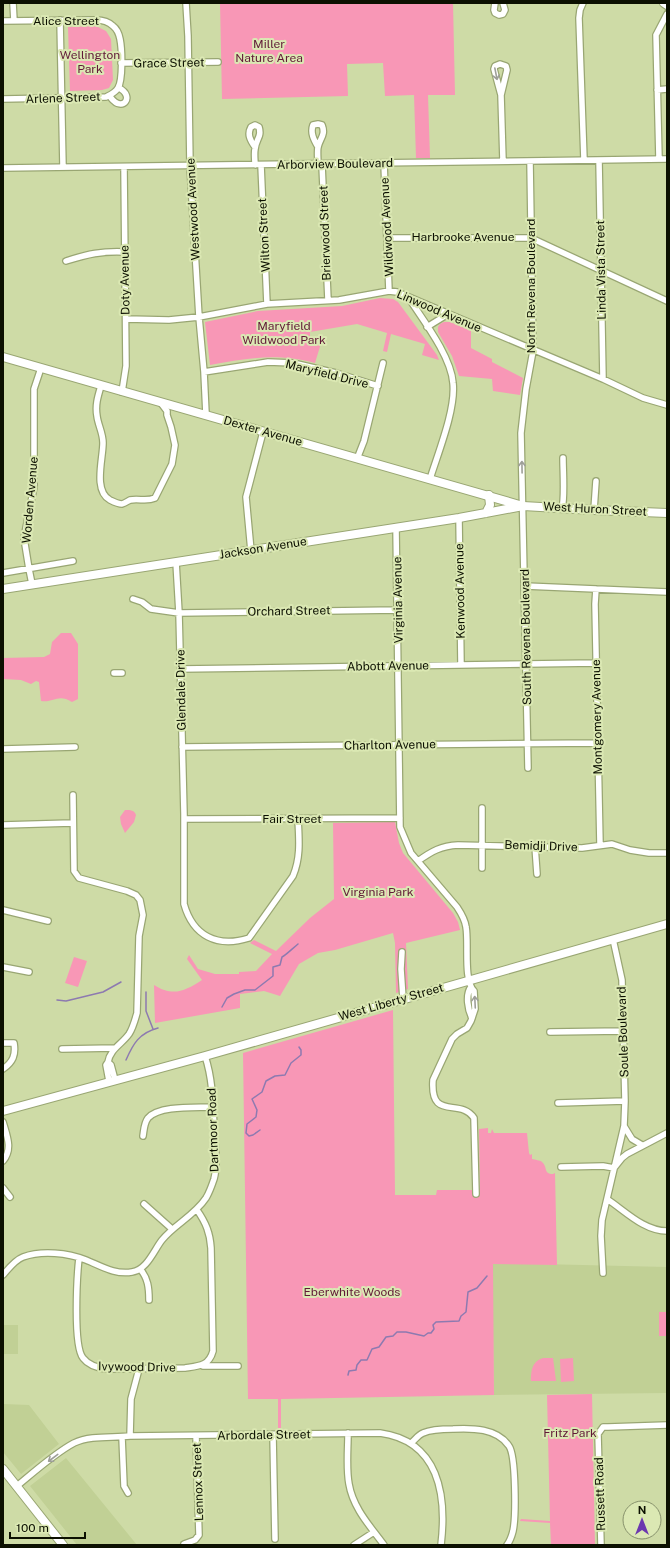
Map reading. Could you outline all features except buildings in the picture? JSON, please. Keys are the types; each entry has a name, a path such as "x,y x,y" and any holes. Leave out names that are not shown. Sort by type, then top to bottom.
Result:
{"main road":[{"name":"Dexter Avenue","path":"3,357 122,392 206,414 357,459 489,495 523,506"},
{"path":"486,513 490,505 489,495"},
{"name":"West Huron Street","path":"523,506 667,513"},
{"name":"Jackson Avenue","path":"3,589 459,518 523,506"},
{"name":"West Liberty Street","path":"3,1111 205,1056 403,999 470,984 613,939 667,924"},
{"path":"4,1473 17,1486 63,1545"}],"street":[{"path":"14,3 14,21"},
{"name":"Westwood Avenue","path":"186,3 190,166 206,414"},
{"path":"495,3 495,12 499,15 503,14 505,10 503,3"},
{"path":"583,3 579,18 584,160"},
{"path":"659,159 656,35 667,14"},
{"path":"60,20 63,167"},
{"name":"Alice Street","path":"3,21 105,21 112,25 118,32 120,40 121,63"},
{"name":"Grace Street","path":"121,63 218,62"},
{"path":"110,95 111,98 118,104 123,104 126,102 127,99 125,92 119,88 121,81 121,63"},
{"path":"502,94 494,69 495,66 500,64 506,66 507,70 502,94 503,161"},
{"name":"Arlene Street","path":"3,99 106,97 119,88"},
{"path":"657,90 667,89"},
{"name":"Wilton Street","path":"255,147 258,165 267,304"},
{"name":"Brierwood Street","path":"318,147 328,300"},
{"name":"Arborview Boulevard","path":"3,168 320,165 667,159"},
{"name":"Linda Vista Street","path":"599,160 603,379"},
{"name":"North Revena Boulevard","path":"523,506 522,417 529,367 533,351 530,161"},
{"name":"Wildwood Avenue","path":"384,164 389,291"},
{"name":"Doty Avenue","path":"122,392 126,366 124,167"},
{"name":"Harbrooke Avenue","path":"388,238 531,238 667,301"},
{"path":"66,261 91,253 125,252"},
{"name":"Linwood Avenue","path":"126,319 169,320 199,317 267,304 328,300 389,291 397,292 533,351 603,379 643,398 667,405"},
{"path":"408,297 438,345 450,371 453,383 451,409 430,479"},
{"path":"427,326 448,314"},
{"name":"Maryfield Drive","path":"204,372 268,362 293,363 336,373 378,386"},
{"path":"357,459 364,441 383,363"},
{"name":"Worden Avenue","path":"32,584 24,538 34,482 34,389 40,368"},
{"path":"101,386 96,403 97,416 101,428 103,443 100,475 103,494 107,499 115,503 122,504 132,500 151,500 154,498 172,464 175,444 167,411 161,402"},
{"path":"251,551 246,497 263,432"},
{"path":"562,508 564,502 563,458"},
{"path":"594,510 596,481"},
{"name":"South Revena Boulevard","path":"523,506 528,768"},
{"name":"Kenwood Avenue","path":"459,518 461,665"},
{"name":"Virginia Avenue","path":"396,527 400,827 405,842 411,853 458,907 463,915 468,937 470,984 468,991 469,1012 472,1018 467,1028 452,1039 433,1080 432,1087 434,1098 438,1104 468,1112 474,1118 476,1194"},
{"path":"3,573 73,561"},
{"name":"Glendale Drive","path":"176,562 179,613 184,819 184,904 187,914 194,926 204,936 216,940 231,942 249,938 293,876 298,865 298,819"},
{"path":"525,586 667,592"},
{"name":"Montgomery Avenue","path":"596,589 600,845"},
{"name":"Orchard Street","path":"134,599 142,602 151,609 179,613 398,610"},
{"name":"Abbott Avenue","path":"180,669 597,663"},
{"path":"114,673 122,673"},
{"name":"Charlton Avenue","path":"182,747 598,743"},
{"path":"3,749 75,747"},
{"path":"73,795 72,823 74,871 76,876 136,895 142,906 143,915 139,943 137,1013 129,1035 110,1054 108,1062 111,1065 112,1081"},
{"path":"482,808 482,868"},
{"name":"Fair Street","path":"184,819 400,818"},
{"path":"3,825 72,823"},
{"name":"Bemidji Drive","path":"418,861 429,853 444,846 482,845 582,848 612,844 630,850 649,853 667,853"},
{"path":"535,846 537,874"},
{"path":"3,910 48,921"},
{"name":"Soule Boulevard","path":"603,1272 601,1231 602,1220 624,1126 625,1101 622,980 613,939"},
{"path":"402,952 401,969 403,999"},
{"path":"3,968 29,972"},
{"path":"550,1032 623,1031"},
{"path":"3,1043 14,1043 15,1053 13,1060 3,1069"},
{"path":"62,1049 115,1048"},
{"name":"Dartmoor Road","path":"140,1269 172,1229 197,1210 207,1197 214,1178 216,1160 212,1083 205,1056"},
{"path":"558,1103 625,1101"},
{"path":"143,1136 144,1125 152,1114 177,1108 213,1107"},
{"path":"3,1122 9,1142 7,1156 3,1161"},
{"path":"624,1126 632,1139 642,1145"},
{"path":"561,1167 603,1166 614,1168 622,1158 642,1145 667,1133"},
{"path":"3,1188 10,1197"},
{"path":"607,1198 646,1226 667,1231"},
{"path":"144,1204 172,1229"},
{"path":"197,1210 206,1224 210,1237 212,1256 213,1351 211,1359 200,1366"},
{"path":"3,1275 22,1257 37,1253 64,1255 79,1258 122,1273 140,1269 147,1280 149,1300"},
{"name":"Ivywood Drive","path":"79,1258 77,1272 77,1340 83,1359 95,1368 139,1369 238,1366"},
{"path":"130,1436 131,1399 139,1369"},
{"name":"Russett Road","path":"601,1545 598,1434 603,1427 667,1425"},
{"path":"411,1443 421,1434 428,1431 438,1429 474,1428 499,1436 508,1445 512,1452 513,1460 514,1513 513,1530 507,1545"},
{"name":"Arbordale Street","path":"17,1486 66,1448 75,1443 90,1439 130,1436 348,1434 368,1432 392,1434 411,1443 424,1455 433,1469 439,1485 443,1512 441,1545"},
{"path":"273,1434 275,1539"},
{"path":"348,1434 348,1482 351,1495 357,1508 384,1545"},
{"name":"Lennox Street","path":"184,1544 195,1540 199,1535 196,1436"},
{"path":"122,1437 124,1486 128,1493"},
{"path":"354,1545 374,1532"}],"shaded area":[{"path":"492,1263 667,1267 667,1393 494,1395"},
{"path":"3,1325 18,1325 18,1354 3,1354"},
{"path":"3,1404 29,1405 59,1444 21,1474 3,1452"},
{"path":"66,1458 137,1545 77,1545 30,1486"}],"green space":[{"name":"Miller Nature Area","path":"220,3 453,3 455,95 428,95 430,158 416,158 414,95 385,96 383,63 347,64 348,96 222,99"},
{"name":"Wellington Park","path":"96,26 106,31 111,39 113,80 109,88 102,90 70,91 68,27"},
{"name":"Maryfield Wildwood Park","path":"380,298 393,299 398,302 437,355 439,360 422,355 425,344 391,334 387,352 383,351 387,333 357,324 310,332 310,337 322,340 315,363 275,357 237,360 210,365 205,322 258,311 342,306"},
{"path":"444,322 450,322 471,331 471,348 492,359 492,362 523,378 520,395 493,391 492,379 459,376 452,356 438,332 438,327"},
{"path":"61,633 71,633 78,644 78,699 72,702 63,698 41,701 39,682 36,681 31,684 21,680 3,679 3,658 44,657 50,654 52,642"},
{"path":"125,810 132,811 136,815 134,822 125,833 120,817"},
{"name":"Virginia Park","path":"395,822 399,843 403,853 453,913 460,930 406,943 408,989 396,993 395,943 393,933 335,950 318,953 299,964 280,996 264,991 240,994 240,1008 155,1023 154,985 161,989 173,992 184,990 202,980 187,959 189,955 198,969 215,974 239,974 239,972 256,971 272,954 250,943 254,940 276,951 310,918 334,899 333,823"},
{"path":"74,957 87,961 78,987 65,983"},
{"name":"Eberwhite Woods","path":"393,1010 395,1195 436,1195 437,1190 480,1190 479,1129 488,1128 488,1133 491,1133 492,1129 494,1133 527,1133 529,1153 530,1155 532,1154 532,1159 542,1162 548,1173 555,1173 557,1265 493,1264 494,1395 281,1399 281,1428 278,1428 278,1399 248,1399 243,1053"},
{"path":"659,1312 667,1312 667,1336 659,1336"},
{"path":"553,1358 556,1381 531,1381 534,1364 539,1359"},
{"path":"573,1358 574,1381 561,1382 560,1359"},
{"name":"Fritz Park","path":"592,1394 595,1545 551,1545 550,1523 520,1521 521,1519 550,1521 547,1395"}],"waterway":[{"path":"222,1007 227,998 245,990 255,990 273,976 273,967 280,965 282,957 298,944"},
{"path":"57,1000 66,1001 103,992 121,982"},
{"path":"146,992 146,1011 153,1029"},
{"path":"126,1060 134,1044 141,1036 158,1028"},
{"path":"260,1130 249,1136 246,1133 247,1124 256,1117 257,1110 252,1099 262,1092 266,1081 275,1076 285,1075 291,1063 301,1055 301,1050 299,1047"},
{"path":"348,1375 349,1371 356,1370 357,1365 361,1360 367,1360 372,1349 379,1347 386,1337 393,1336 397,1332 406,1332 424,1336 431,1333 434,1329 433,1325 436,1322 459,1321 461,1316 466,1312 468,1292 477,1288 487,1276"}]}
